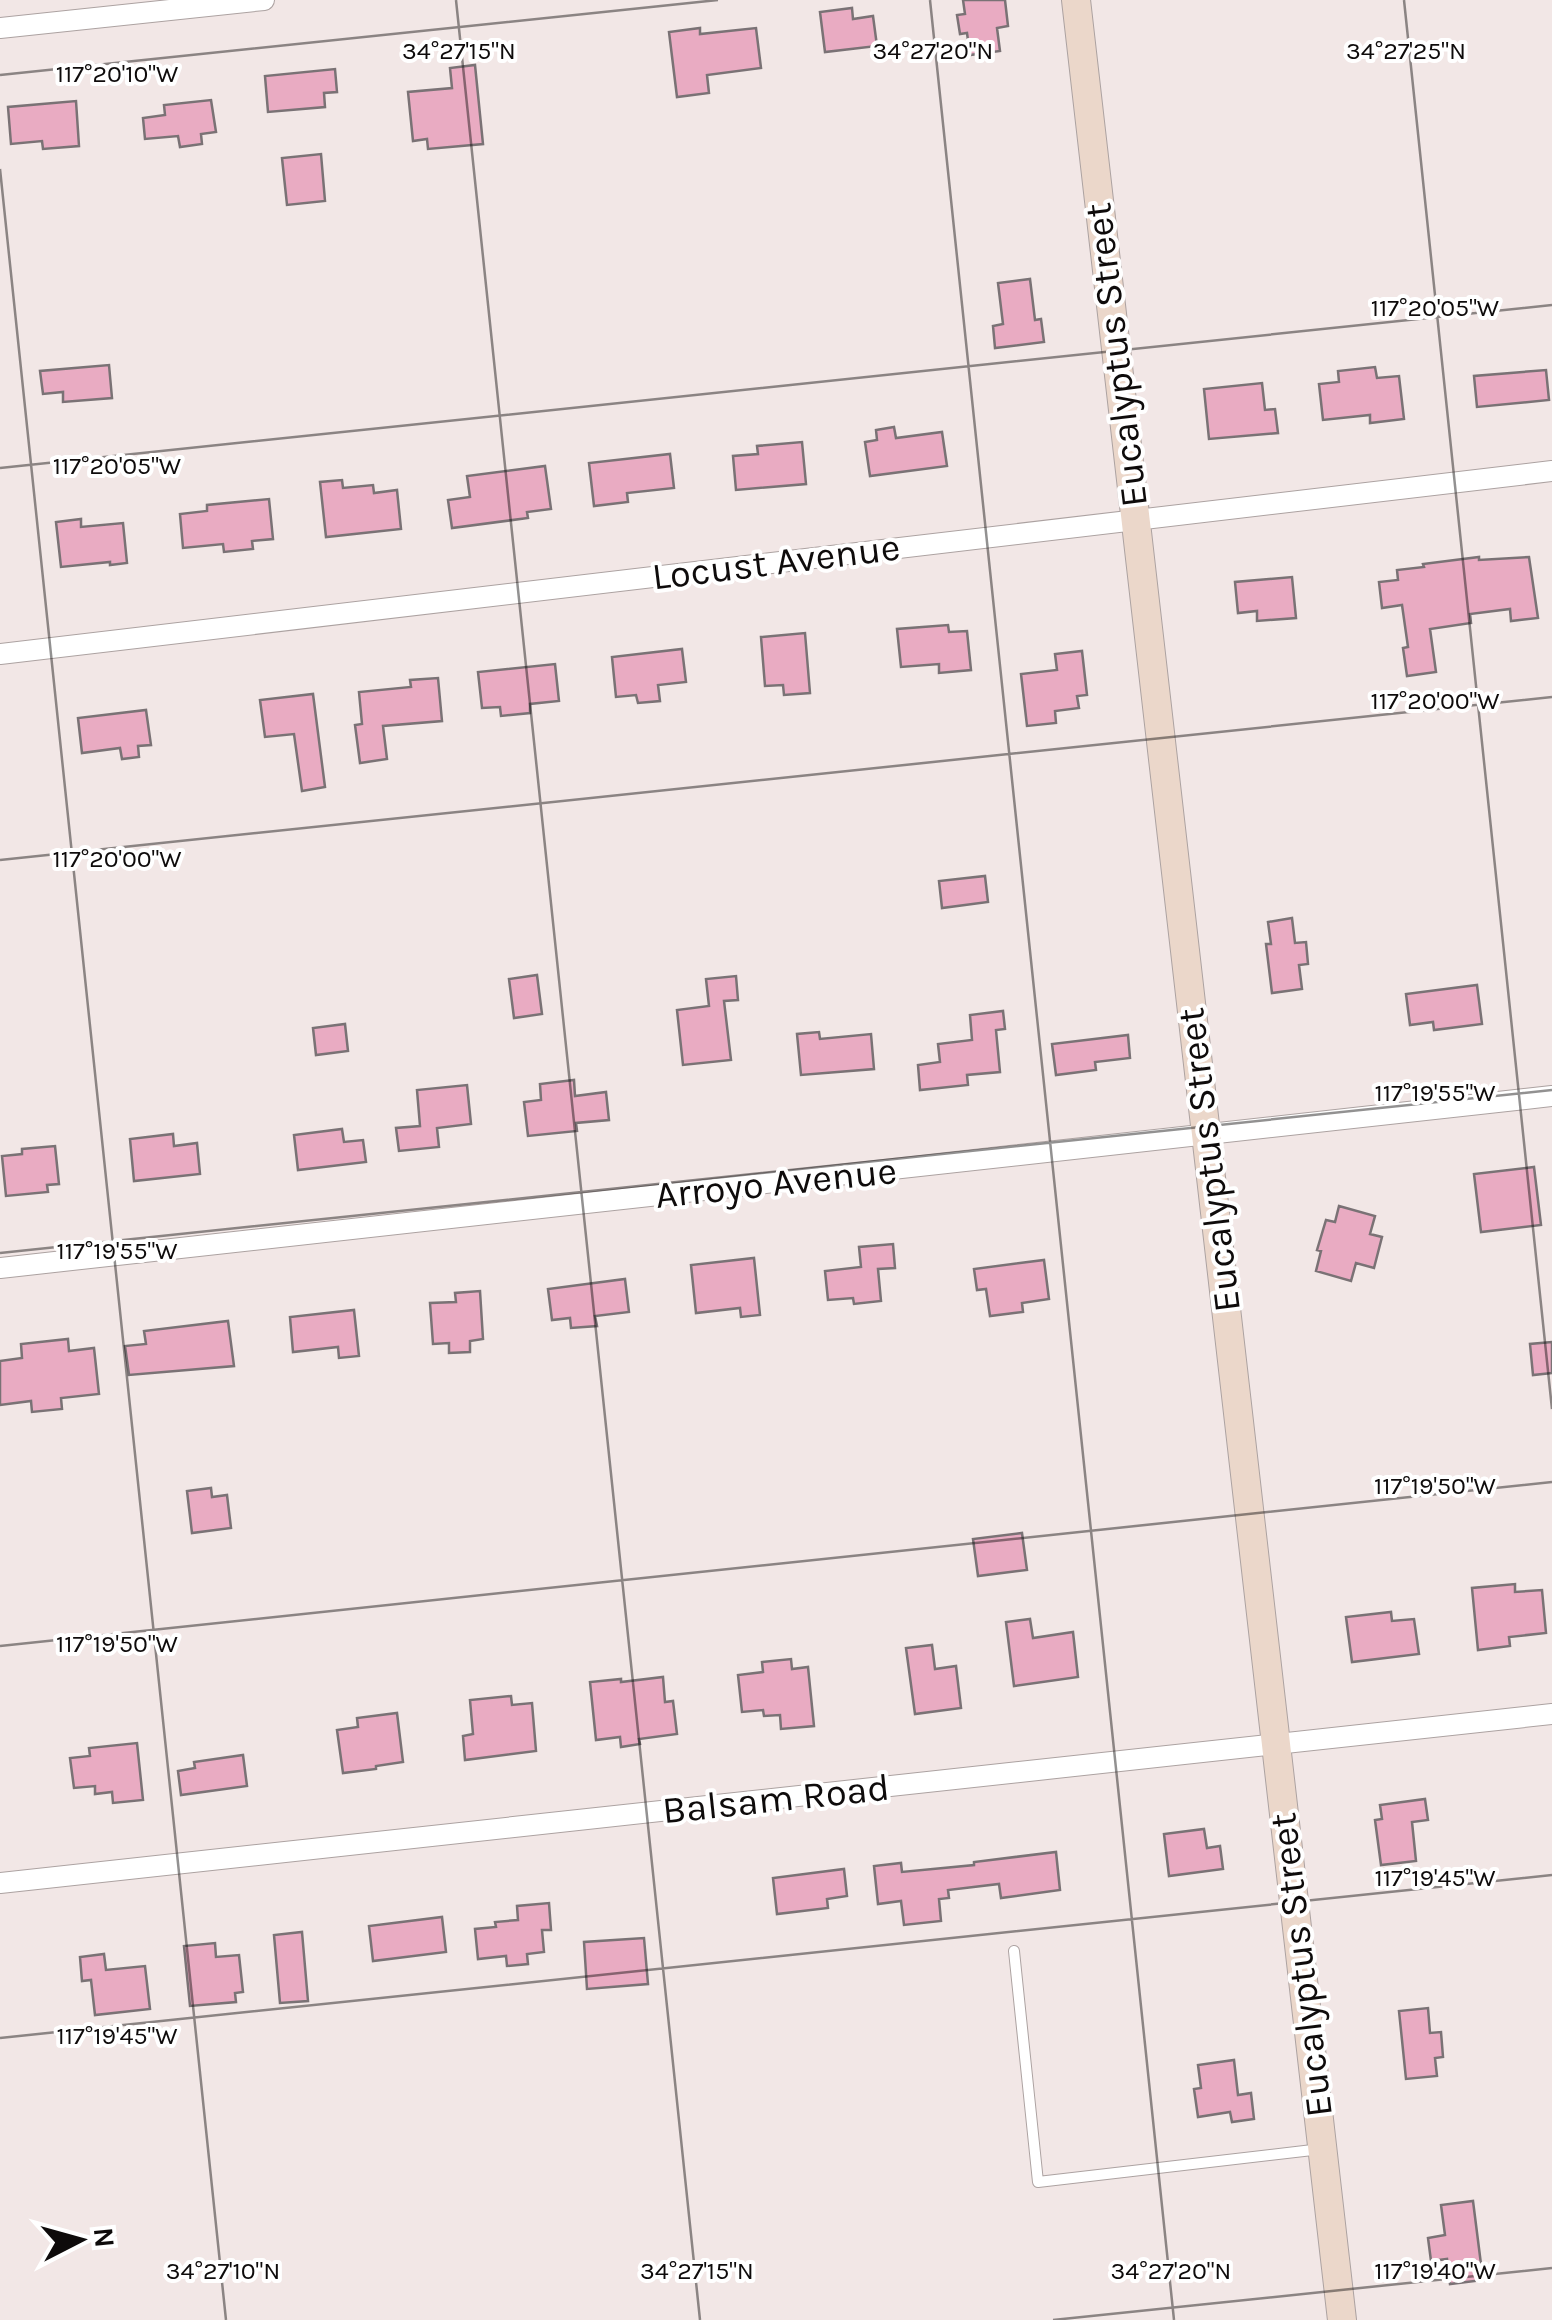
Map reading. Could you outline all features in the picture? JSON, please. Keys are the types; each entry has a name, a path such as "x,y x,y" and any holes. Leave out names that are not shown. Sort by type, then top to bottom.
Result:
{"main road":[{"name":"Eucalyptus Street","path":"1076,0 1342,2320"}],"street":[{"path":"0,28 264,0"},
{"name":"Locust Avenue","path":"0,654 1552,471"},
{"name":"Arroyo Avenue","path":"0,1268 1552,1096"},
{"name":"Balsam Road","path":"0,1884 1552,1714"}],"lane":[{"path":"1014,1951 1038,2182 1322,2149"}],"building":[{"path":"963,0 1005,0 1008,26 997,28 1000,51 970,55 967,33 960,34 957,15 965,14"},
{"path":"852,8 853,19 873,16 877,46 825,52 820,12"},
{"path":"700,28 700,34 756,28 761,68 707,75 709,93 677,97 669,32"},
{"path":"475,65 483,144 428,149 427,139 413,141 408,92 452,88 450,68"},
{"path":"335,69 337,92 324,93 325,107 268,112 265,76"},
{"path":"211,100 216,132 201,134 202,144 180,147 178,136 145,139 143,118 165,115 164,105"},
{"path":"76,101 79,146 43,149 42,141 11,144 8,107"},
{"path":"321,154 325,201 287,205 282,158"},
{"path":"1030,279 1035,320 1041,319 1044,342 995,348 993,326 1003,324 998,283"},
{"path":"109,365 112,398 63,402 63,392 43,394 40,371"},
{"path":"1375,367 1377,378 1399,376 1404,419 1370,423 1370,415 1323,420 1319,384 1339,382 1338,371"},
{"path":"1546,370 1549,400 1477,407 1474,376"},
{"path":"1262,383 1265,410 1275,409 1278,433 1209,439 1204,389"},
{"path":"894,427 896,438 942,432 947,466 870,476 865,442 877,440 876,430"},
{"path":"802,442 806,484 736,490 733,456 758,454 757,446"},
{"path":"670,454 674,488 627,493 628,502 594,506 589,463"},
{"path":"545,466 551,509 527,512 528,518 452,528 448,500 470,497 467,476"},
{"path":"342,480 343,488 373,485 374,493 397,490 401,529 326,537 320,482"},
{"path":"269,499 273,539 252,541 253,549 224,552 223,544 183,548 180,514 207,511 207,505"},
{"path":"81,519 81,527 123,523 127,563 61,567 56,522"},
{"path":"1479,557 1529,557 1538,618 1511,621 1510,609 1470,614 1471,623 1430,629 1436,672 1407,676 1403,648 1408,647 1402,605 1382,608 1379,582 1398,580 1397,570"},
{"path":"1292,577 1296,618 1257,621 1257,611 1238,613 1235,582"},
{"path":"948,625 949,632 967,631 971,670 939,673 939,664 901,667 897,629"},
{"path":"805,633 810,693 784,695 783,685 765,686 761,637"},
{"path":"682,649 686,682 658,685 660,701 638,703 636,695 616,697 612,657"},
{"path":"1082,651 1087,695 1077,696 1079,708 1055,711 1056,723 1027,726 1021,674 1057,670 1055,654"},
{"path":"555,664 559,701 530,704 530,713 501,716 500,707 482,708 478,672"},
{"path":"438,678 442,721 383,726 387,759 360,763 355,725 362,724 359,692 411,687 410,680"},
{"path":"313,694 325,787 302,791 294,734 265,737 260,700"},
{"path":"146,710 151,745 138,746 139,757 122,759 120,748 82,753 78,718"},
{"path":"985,876 988,902 942,908 939,881"},
{"path":"1292,918 1295,943 1306,942 1308,964 1299,965 1302,989 1272,993 1266,944 1271,944 1268,922"},
{"path":"537,975 542,1014 514,1018 509,979"},
{"path":"736,976 738,1000 724,1001 731,1060 683,1065 677,1010 709,1006 706,979"},
{"path":"1477,985 1482,1024 1434,1030 1433,1022 1410,1025 1406,994"},
{"path":"1003,1011 1005,1029 996,1030 1000,1072 967,1075 968,1085 920,1090 918,1065 940,1062 938,1044 972,1040 970,1015"},
{"path":"345,1024 348,1051 316,1055 313,1028"},
{"path":"819,1032 820,1039 871,1034 874,1069 801,1075 797,1034"},
{"path":"1128,1035 1130,1058 1095,1062 1096,1070 1056,1075 1052,1044"},
{"path":"574,1080 575,1096 606,1092 609,1120 576,1123 577,1131 528,1136 524,1102 541,1100 540,1084"},
{"path":"467,1085 471,1124 437,1128 439,1147 399,1151 396,1128 420,1126 417,1090"},
{"path":"342,1129 344,1142 363,1140 366,1162 298,1170 294,1135"},
{"path":"173,1134 174,1146 197,1143 200,1174 134,1181 130,1139"},
{"path":"55,1146 59,1184 47,1185 48,1192 6,1196 2,1156 22,1154 22,1149"},
{"path":"1534,1167 1541,1225 1481,1232 1474,1174"},
{"path":"1339,1206 1375,1216 1370,1234 1382,1237 1374,1268 1356,1263 1351,1281 1316,1271 1321,1251 1317,1250 1326,1220 1335,1222"},
{"path":"893,1244 895,1268 878,1269 881,1301 854,1304 853,1298 828,1300 825,1271 861,1267 859,1247"},
{"path":"754,1258 760,1315 741,1317 740,1308 696,1313 691,1265"},
{"path":"1044,1260 1049,1299 1022,1303 1023,1312 990,1316 986,1289 977,1290 974,1269"},
{"path":"625,1279 629,1312 595,1316 597,1326 571,1328 570,1318 552,1320 548,1289"},
{"path":"480,1291 483,1339 470,1341 470,1352 449,1353 449,1343 433,1344 430,1303 456,1302 455,1293"},
{"path":"354,1310 359,1356 339,1358 338,1347 293,1352 290,1317"},
{"path":"228,1321 234,1366 129,1375 125,1346 146,1344 144,1331"},
{"path":"68,1339 69,1351 94,1348 99,1394 61,1398 62,1409 32,1412 31,1401 0,1405 0,1361 22,1358 21,1344"},
{"path":"1552,1342 1552,1373 1533,1375 1530,1344"},
{"path":"211,1488 212,1497 227,1495 231,1528 192,1533 187,1491"},
{"path":"1022,1533 1027,1570 978,1576 973,1539"},
{"path":"1515,1584 1515,1592 1542,1590 1546,1633 1509,1637 1510,1646 1478,1650 1472,1588"},
{"path":"1391,1612 1392,1621 1414,1619 1419,1654 1352,1662 1346,1617"},
{"path":"1030,1619 1033,1638 1073,1632 1078,1677 1014,1686 1006,1622"},
{"path":"932,1645 935,1669 956,1666 961,1708 915,1714 906,1648"},
{"path":"791,1659 792,1669 808,1667 814,1726 781,1729 780,1715 764,1716 763,1710 742,1712 738,1675 763,1672 762,1662"},
{"path":"663,1677 665,1702 673,1701 677,1734 639,1739 640,1744 621,1747 620,1737 596,1740 590,1682"},
{"path":"511,1696 512,1705 532,1703 536,1751 465,1760 463,1736 473,1734 470,1700"},
{"path":"397,1713 403,1762 343,1773 337,1730 358,1727 357,1718"},
{"path":"137,1743 143,1800 113,1803 112,1792 95,1794 95,1786 74,1788 70,1758 90,1756 89,1748"},
{"path":"243,1755 247,1786 181,1795 178,1771 195,1768 194,1762"},
{"path":"1425,1799 1428,1820 1412,1822 1416,1861 1381,1865 1375,1820 1382,1819 1380,1805"},
{"path":"1204,1829 1207,1848 1220,1846 1223,1869 1169,1876 1164,1834"},
{"path":"1056,1852 1060,1890 1001,1898 999,1884 948,1890 949,1898 939,1899 941,1921 904,1925 901,1901 878,1904 874,1866 901,1863 902,1872"},
{"path":"844,1869 847,1896 827,1899 828,1908 777,1914 773,1878"},
{"path":"549,1903 551,1930 542,1930 544,1952 527,1954 528,1964 507,1966 506,1956 478,1959 475,1929 518,1920 517,1906"},
{"path":"442,1917 446,1952 373,1961 369,1926"},
{"path":"302,1932 308,2001 280,2003 274,1935"},
{"path":"644,1938 648,1984 587,1989 584,1942"},
{"path":"215,1943 216,1957 239,1955 243,1992 235,1993 236,2002 190,2006 184,1946"},
{"path":"104,1954 106,1970 145,1966 150,2009 95,2015 91,1980 82,1981 80,1957"},
{"path":"1428,2008 1430,2033 1441,2032 1443,2057 1435,2058 1437,2076 1406,2079 1399,2011"},
{"path":"1234,2060 1238,2095 1251,2093 1254,2119 1232,2122 1230,2112 1198,2117 1194,2089 1201,2088 1198,2065"},
{"path":"1473,2201 1483,2280 1450,2284 1447,2259 1431,2261 1428,2238 1445,2235 1441,2205"}]}
